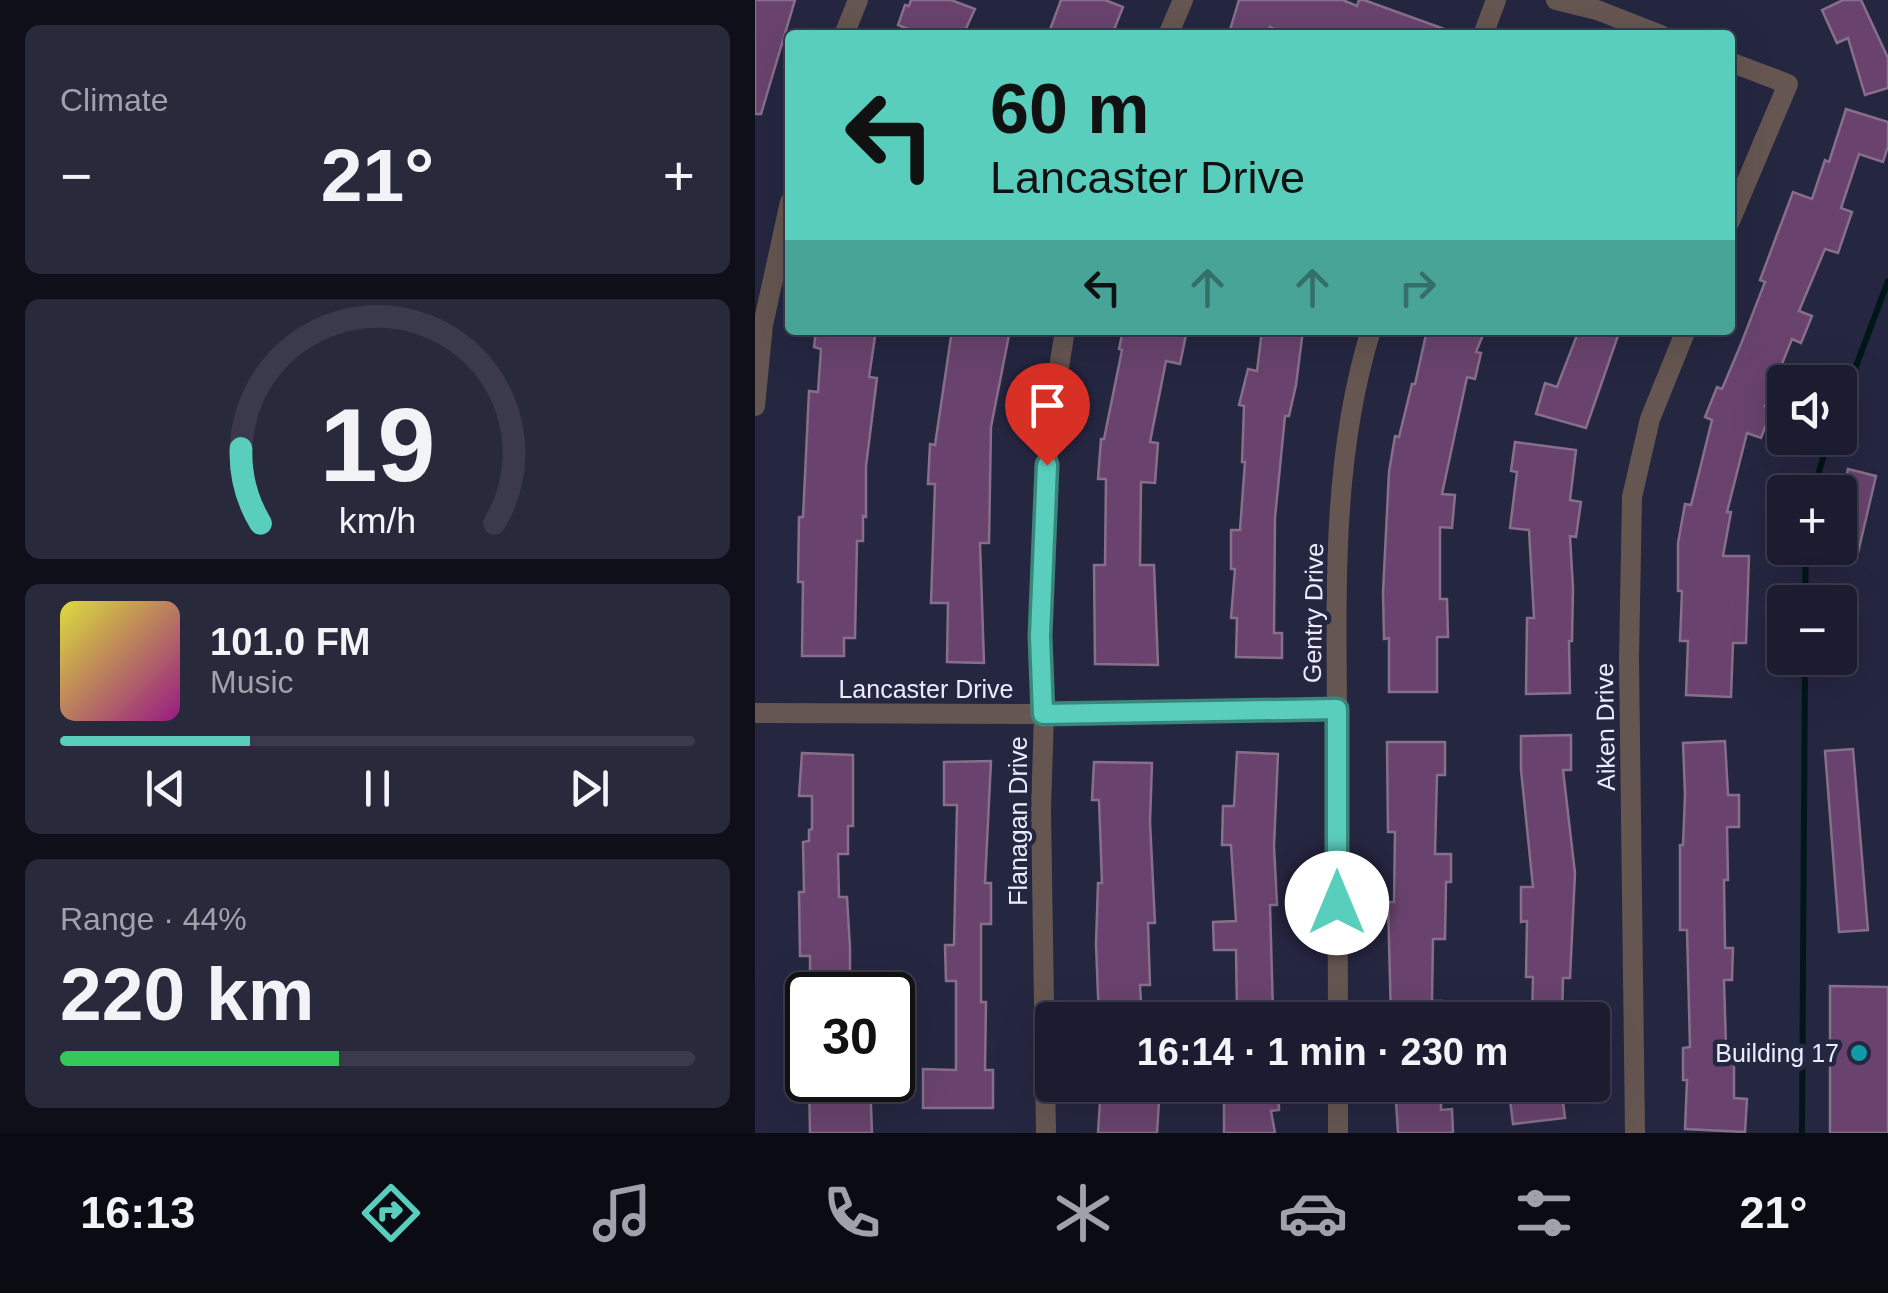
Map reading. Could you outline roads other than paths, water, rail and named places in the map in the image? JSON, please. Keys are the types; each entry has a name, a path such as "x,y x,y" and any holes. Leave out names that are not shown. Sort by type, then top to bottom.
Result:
{"street":[{"path":"846,30 858,0"},
{"path":"1170,30 1183,0"},
{"path":"1485,30 1497,0"},
{"path":"1556,0 1597,10 1648,30"},
{"path":"1735,64 1788,84 1735,209"},
{"path":"755,406 763,325 785,225"},
{"name":"Flanagan Drive","path":"1046,1133 1040,636 1049,430 1064,335"},
{"name":"Gentry Drive","path":"1337,1002 1336,595 1341,469 1353,391 1370,335"},
{"name":"Aiken Drive","path":"1635,1133 1629,658 1631,497 1650,418 1683,335"},
{"name":"Lancaster Drive","path":"755,713 1337,709"},
{"path":"1338,1102 1338,1133"}],"waterway":[{"path":"1856,365 1888,281"},
{"path":"1818,475 1824,455"},
{"path":"1805,585 1806,565"},
{"path":"1802,1133 1805,675"}],"place":[{"name":"Building 17","path":"1859,1053"}]}
